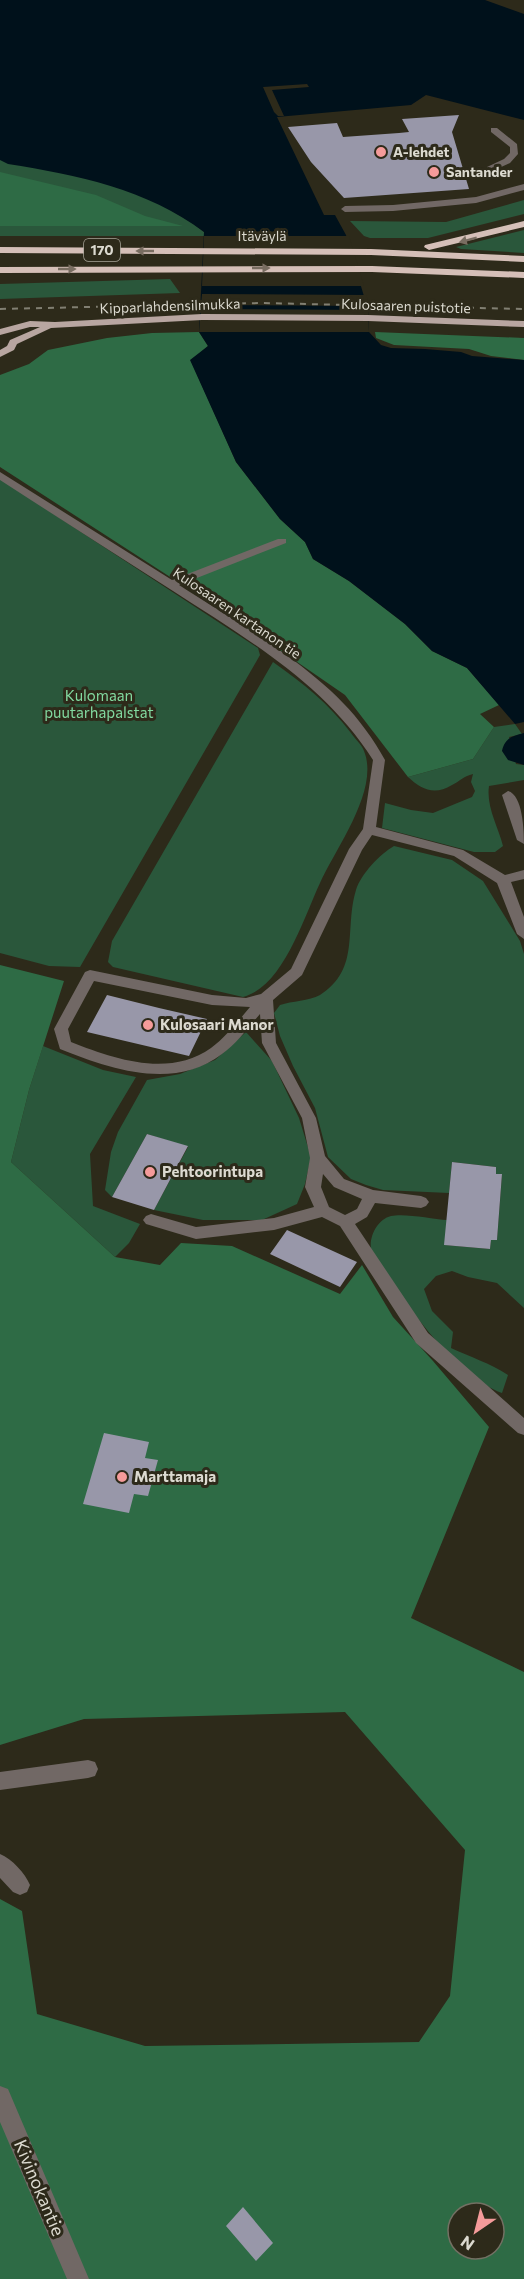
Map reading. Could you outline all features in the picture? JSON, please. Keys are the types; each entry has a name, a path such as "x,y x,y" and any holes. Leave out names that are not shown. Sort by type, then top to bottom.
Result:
{"highway":[{"path":"371,252 457,242 524,224"},
{"name":"Itäväylä","path":"0,250 371,252 524,259"},
{"name":"170","path":"3,270 372,269 524,275"}],"main road":[{"name":"Kipparlahdensilmukka","path":"0,332 30,324 55,325 202,317 286,317"},
{"name":"Kulosaaren puistotie","path":"286,317 524,324"},
{"name":"Kipparlahdensilmukka","path":"13,342 55,325"},
{"path":"0,332 13,342 11,348 0,354"}],"street":[{"path":"490,169 507,162 514,154 514,146 494,130"},
{"path":"514,154 524,157"},
{"path":"345,209 393,208 476,200 524,187"},
{"path":"510,200 524,197"},
{"name":"Kulosaaren kartanon tie","path":"0,475 272,650 332,699 360,730 379,760 369,829"},
{"path":"170,585 282,540"},
{"path":"508,795 524,840"},
{"path":"266,998 246,1003 212,1000 90,975 61,1029 65,1045 105,1062 147,1070 175,1068 208,1056 230,1038 266,998 297,972 347,868 369,829 399,839 458,853 503,879 524,934"},
{"path":"503,879 524,874"},
{"path":"266,998 269,1042 309,1118 318,1158 313,1187 323,1211 345,1222 422,1338 524,1428"},
{"path":"318,1158 339,1183 371,1196 421,1202"},
{"path":"345,1222 362,1213 371,1196"},
{"path":"151,1220 196,1233 274,1224 323,1211"},
{"path":"0,1781 88,1769"},
{"path":"0,1864 20,1884"},
{"name":"Kivinokantie","path":"0,2097 78,2279"}],"green space":[{"path":"0,138 55,141 194,224 204,232 204,236 0,236"},
{"path":"0,172 96,195 145,216 183,226 0,226"},
{"path":"524,200 524,214 428,238 370,238 364,236 350,221 446,222"},
{"path":"524,230 524,253 456,247"},
{"path":"170,279 180,293 0,299 0,284"},
{"path":"199,332 208,346 191,361 236,462 280,519 305,542 313,559 349,581 405,624 432,651 467,668 499,705 480,714 494,727 473,759 408,777 345,695 229,615 0,467 0,375 29,364 48,350 107,338 152,333"},
{"path":"375,332 524,338 524,360 491,356 469,349 394,345 376,338"},
{"name":"Kulomaan puutarhapalstat","path":"0,479 258,648 260,655 80,967 49,966 0,953"},
{"path":"273,662 325,703 343,722 362,746 367,766 366,783 354,819 320,883 290,949 270,980 257,991 243,997 113,967 108,962 112,941"},
{"path":"515,724 522,734 509,737 516,764 524,765 524,780 489,786 491,809 503,846 495,852 474,852 382,828 385,803 433,813 472,797 475,791 471,782 473,774 439,790 423,788 408,777 473,759 494,727"},
{"path":"394,846 452,860 483,881 520,941 524,954 524,1308 497,1283 452,1271 436,1276 424,1289 432,1311 453,1332 451,1348 508,1375 502,1393 469,1373 421,1323 375,1258 371,1239 378,1224 386,1218 404,1215 447,1220 445,1245 490,1249 491,1240 497,1240 502,1175 496,1174 496,1167 452,1162 449,1193 383,1190 351,1179 328,1157 315,1108 280,1036 274,1013 280,1005 311,999 333,985 346,961 358,884 372,865"},
{"path":"0,965 64,981 29,1090 11,1162 115,1257 160,1265 181,1243 232,1246 340,1294 362,1265 393,1317 489,1427 411,1618 524,1672 524,2279 0,2279 0,1899 22,1911 37,2014 145,2046 419,2042 450,1996 465,1850 345,1712 84,1719 0,1745"},
{"path":"246,1032 272,1061 299,1118 311,1157 305,1184 297,1204 262,1220 203,1220 154,1210 188,1147 147,1134 112,1197 105,1190 111,1152 118,1132 147,1080 180,1074 215,1060"},
{"path":"43,1046 103,1070 136,1077 90,1154 93,1206 140,1224 129,1243 115,1257 11,1162"}],"water":[{"path":"0,0 485,0 524,14 524,120 426,95 411,105 277,117 324,215 335,215 346,235 368,310 369,332 381,345 391,348 461,352 472,356 524,360 524,722 515,724 467,668 432,651 405,624 349,581 313,559 305,542 280,519 236,462 190,360 208,346 199,332 204,232 182,217 135,194 85,179 8,164 0,160"},
{"path":"524,733 524,765 508,760 502,751 510,738"}],"pier":[{"path":"307,84 309,87 272,90 284,116 278,116 274,112 263,87"},
{"path":"204,236 349,236 364,286 202,286"},
{"path":"202,294 366,295 370,306 201,305"},
{"path":"201,309 368,310 369,332 199,332"}],"building":[{"name":"A-lehdet","path":"459,115 452,132 469,189 344,198 311,162 288,127 337,123 343,137 409,132 402,119"},
{"name":"Kulosaari Manor","path":"107,995 207,1019 189,1056 87,1032"},
{"name":"Pehtoorintupa","path":"147,1134 188,1146 154,1210 112,1197"},
{"path":"452,1162 496,1167 496,1174 502,1174 497,1240 491,1240 490,1249 444,1245"},
{"path":"287,1230 357,1262 340,1287 270,1254"},
{"name":"Marttamaja","path":"104,1433 149,1442 145,1458 158,1460 148,1496 134,1494 129,1513 83,1504"},
{"path":"243,2207 273,2243 256,2261 226,2226"}],"railway":[{"path":"0,309 262,303 524,309"}],"place":[{"name":"A-lehdet","path":"381,152"},
{"name":"Santander","path":"434,172"},
{"name":"Kulosaari Manor","path":"148,1025"},
{"name":"Pehtoorintupa","path":"150,1172"},
{"name":"Marttamaja","path":"122,1477"}]}
